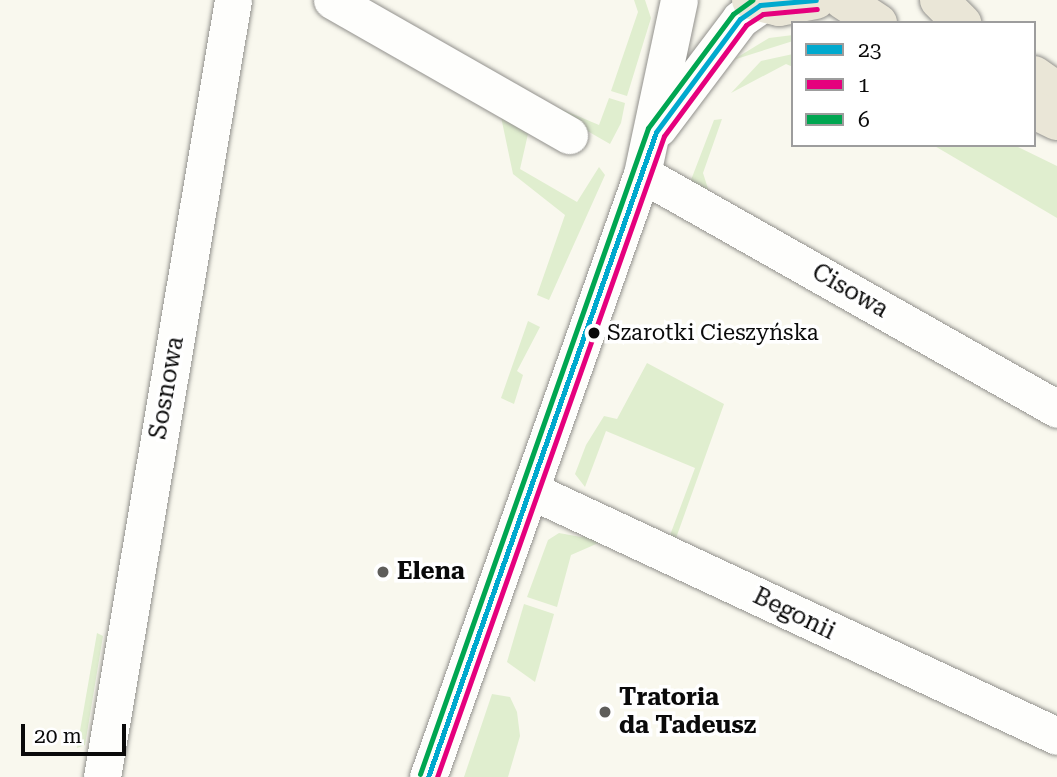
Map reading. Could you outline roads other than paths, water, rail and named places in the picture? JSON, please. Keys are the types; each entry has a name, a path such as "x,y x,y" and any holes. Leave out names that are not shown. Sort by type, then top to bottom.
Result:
{"main road":[{"path":"755,2 816,0"},
{"path":"843,0 874,21"},
{"path":"939,0 960,21"},
{"path":"1036,76 1057,91"},
{"path":"1036,111 1057,121"}],"street":[{"name":"Sosnowa","path":"102,777 233,0"},
{"path":"332,0 569,135"},
{"path":"428,777 532,491 656,132 679,0"},
{"path":"656,132 755,2"},
{"name":"Cisowa","path":"642,174 1057,409"},
{"name":"Begonii","path":"532,491 1057,736"}],"place":[{"name":"Szarotki Cieszyńska","path":"594,333"},
{"name":"Elena","path":"383,572"},
{"name":"Tratoria da Tadeusz","path":"605,712"}]}
